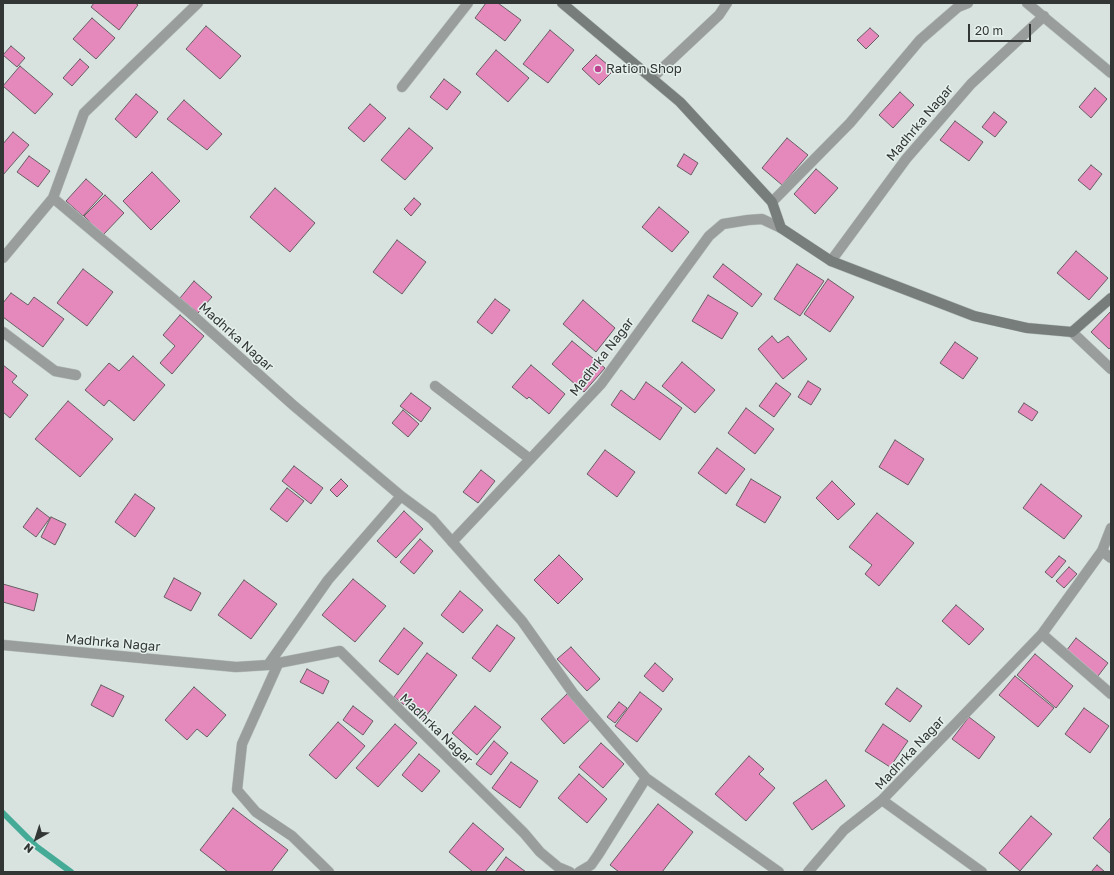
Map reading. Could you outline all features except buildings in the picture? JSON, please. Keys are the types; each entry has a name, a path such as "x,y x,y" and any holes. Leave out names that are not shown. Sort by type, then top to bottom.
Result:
{"street":[{"path":"3,258 53,198 84,113 198,3"},
{"path":"402,87 468,3"},
{"path":"562,3 680,102 772,202 780,228"},
{"path":"652,78 720,15 727,3"},
{"path":"772,202 850,123 920,40 958,7 968,3"},
{"path":"1027,3 1111,73"},
{"name":"Madhrka Nagar","path":"831,261 906,159 966,90 1044,16"},
{"name":"Madhrka Nagar","path":"53,198 189,312 293,405 401,496 432,519 522,621 573,693 646,778 779,872"},
{"name":"Madhrka Nagar","path":"452,542 600,384 709,236 723,224 762,219 780,228 831,261 974,316 1027,328 1072,332"},
{"path":"1111,298 1072,332 1111,369"},
{"path":"3,332 54,371 76,375"},
{"path":"435,386 530,459"},
{"path":"329,872 292,836 256,812 237,790 242,744 273,664 328,580 401,496"},
{"name":"Madhrka Nagar","path":"982,872 882,800 1042,634 1102,551 1111,528"},
{"path":"1102,551 1111,558"},
{"path":"1042,634 1111,694"},
{"name":"Madhrka Nagar","path":"3,645 236,667 273,664 340,651 524,832 540,852 558,867 570,872"},
{"path":"579,872 591,865 646,778"},
{"path":"808,872 844,830 882,800"}],"waterway":[{"path":"3,813 37,847 71,872"}],"place":[{"name":"Ration Shop","path":"598,69"}]}
